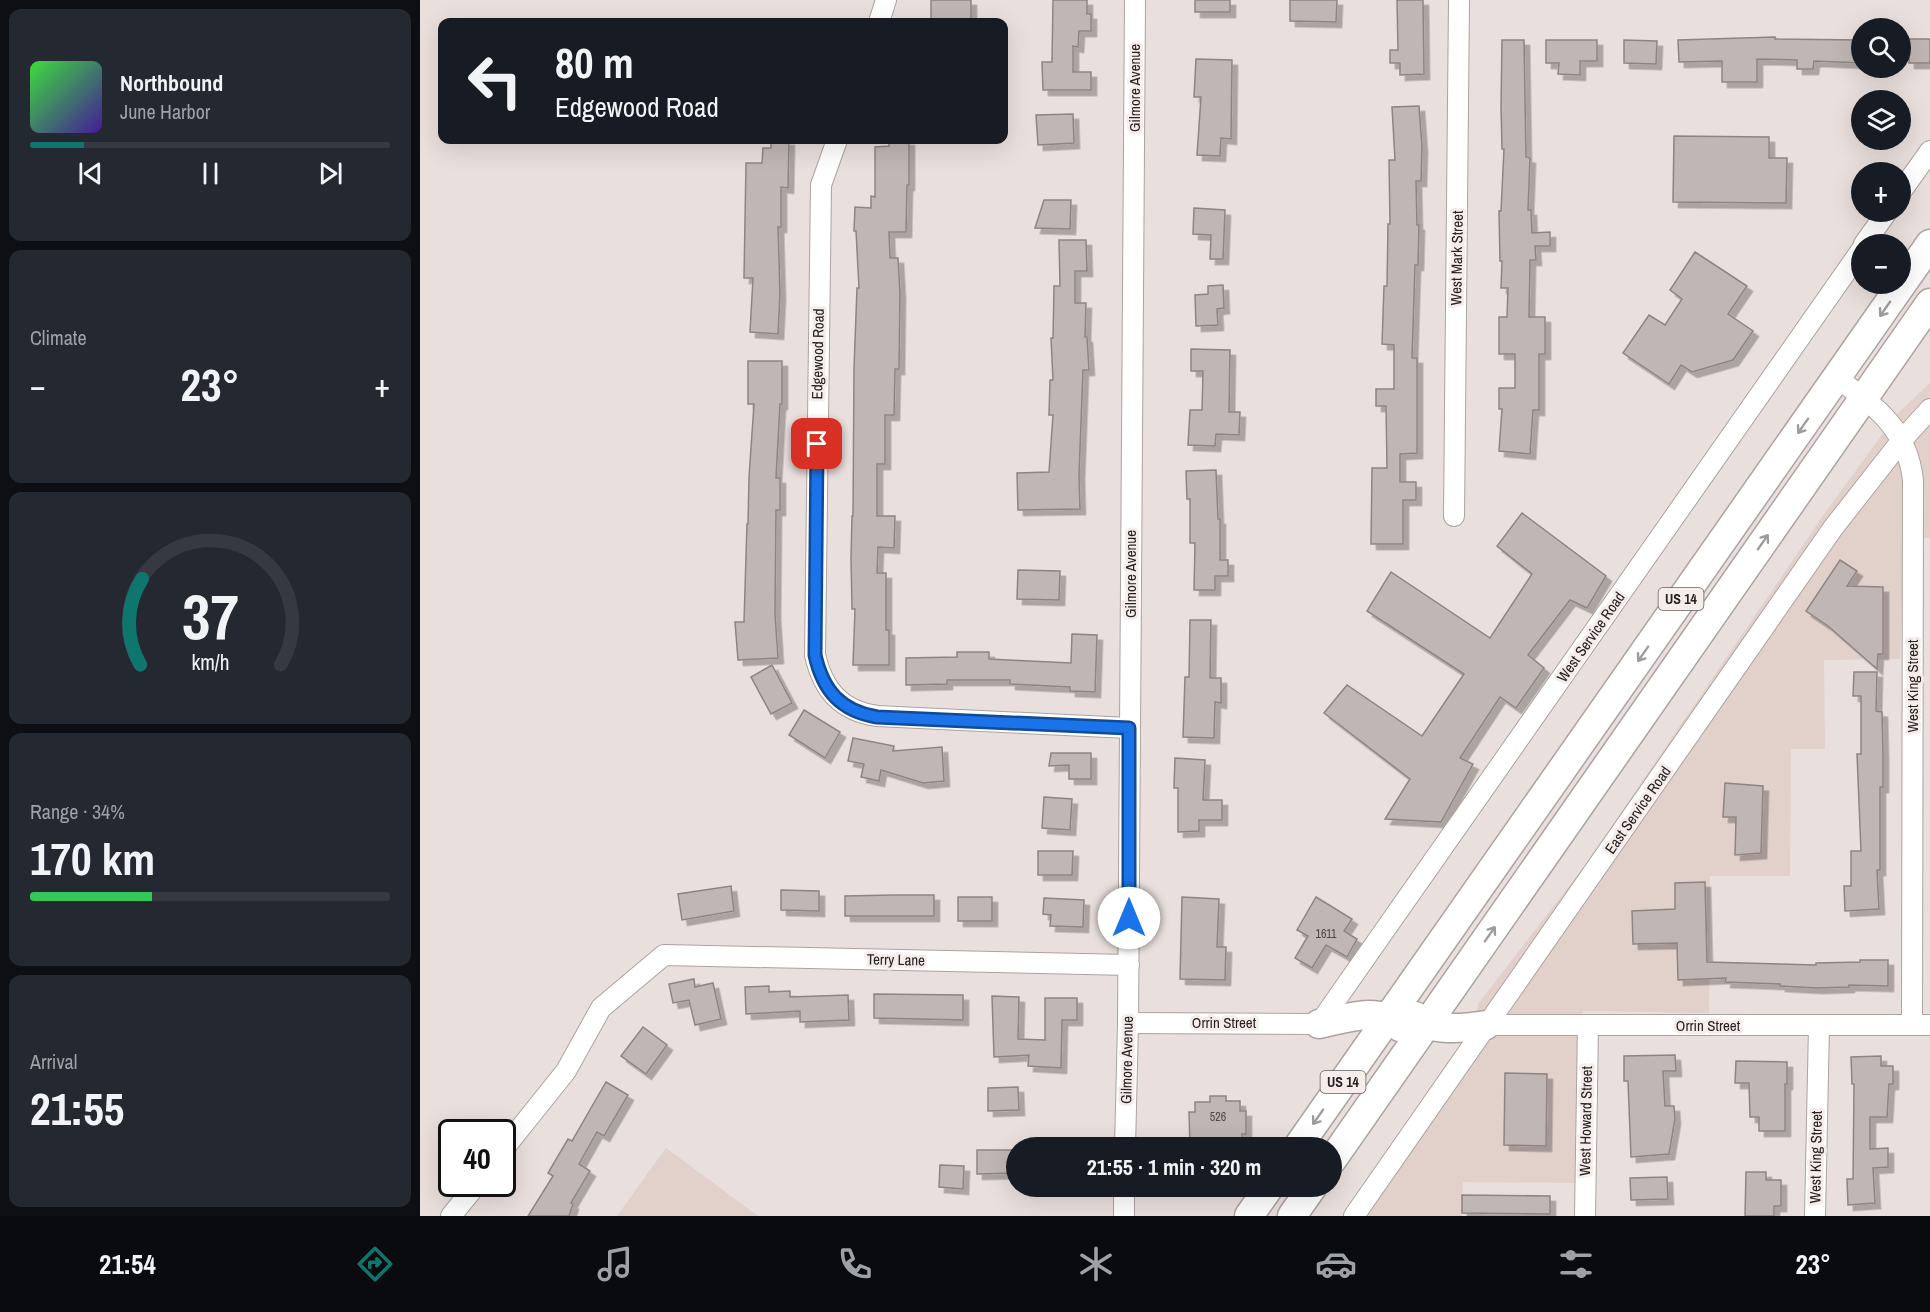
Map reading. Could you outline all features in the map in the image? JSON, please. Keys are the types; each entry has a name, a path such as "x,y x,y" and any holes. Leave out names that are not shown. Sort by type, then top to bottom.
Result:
{"highway":[{"path":"1837,378 1930,244"},
{"name":"US 14","path":"1342,1146 1930,303"},
{"name":"US 14","path":"1305,1137 1837,378"},
{"path":"1668,619 1678,629 1682,644 1674,670"},
{"path":"1466,968 1460,990 1461,1007 1474,1020 1486,1025"},
{"path":"1418,975 1414,1011 1416,1017 1427,1025 1458,1028 1486,1025"},
{"path":"1319,1024 1365,1015 1388,1017 1399,1026 1402,1032 1403,1046 1396,1068"},
{"path":"1319,1024 1336,1028 1352,1040 1356,1047 1355,1064"},
{"path":"1249,1216 1262,1197"},
{"path":"1292,1216 1305,1197"}],"street":[{"path":"880,18 886,0"},
{"name":"Gilmore Avenue","path":"1125,1137 1129,965 1136,0"},
{"name":"West Mark Street","path":"1454,516 1459,0"},
{"name":"Edgewood Road","path":"835,144 820,185 815,655 819,674 831,693 846,707 877,717 1129,728"},
{"path":"1911,178 1930,151"},
{"name":"West Service Road","path":"1319,1024 1851,265"},
{"name":"West King Street","path":"1837,378 1888,420 1902,440 1912,468 1921,1025"},
{"name":"East Service Road","path":"1354,1216 1833,528 1902,440 1930,410"},
{"name":"Terry Lane","path":"516,1134 566,1071 601,1008 664,955 1129,965"},
{"name":"Orrin Street","path":"1128,1023 1319,1024"},
{"name":"Orrin Street","path":"1486,1025 1921,1025"},
{"name":"West Howard Street","path":"1585,1216 1588,1025"},
{"name":"West King Street","path":"1815,1216 1819,1026"},
{"path":"451,1216 466,1197"},
{"path":"1124,1197 1124,1216"}],"shaded area":[{"path":"1930,383 1930,538 1904,539 1900,659 1824,660 1825,749 1791,749 1790,876 1710,876 1709,1013 1582,1011 1578,1183 1463,1182 1462,1216 1346,1216 1475,1034 1478,1004 1586,864 1824,514 1898,413"},
{"path":"666,1148 758,1216 617,1216"}],"building":[{"path":"931,0 971,0 971,18 931,18"},
{"path":"1053,0 1087,0 1087,14 1091,14 1091,31 1079,31 1078,47 1073,46 1073,72 1091,72 1091,90 1043,90 1042,62 1052,62"},
{"path":"1195,0 1230,0 1230,12 1195,12"},
{"path":"1290,0 1337,0 1336,22 1290,21"},
{"path":"1397,0 1423,0 1424,74 1400,75 1400,63 1390,63 1390,50 1398,50"},
{"path":"1775,37 1775,39 1851,40 1851,63 1814,61 1813,69 1797,69 1797,60 1757,59 1757,82 1722,82 1722,61 1679,62 1678,40"},
{"path":"1911,39 1930,39 1930,63 1911,63"},
{"path":"1502,40 1524,40 1526,157 1530,158 1528,210 1531,210 1532,233 1550,232 1550,246 1535,246 1536,260 1530,260 1529,317 1545,317 1545,354 1539,354 1539,410 1533,410 1530,454 1499,451 1502,409 1499,409 1499,388 1515,388 1515,354 1499,354 1499,317 1507,317 1508,288 1501,288 1502,261 1500,261 1499,211 1501,211 1504,149 1502,149 1501,107"},
{"path":"1546,40 1597,40 1597,61 1580,61 1580,75 1558,74 1559,63 1546,63"},
{"path":"1624,40 1657,41 1656,64 1624,63"},
{"path":"1196,59 1232,60 1231,139 1221,138 1220,156 1197,155 1201,97 1194,97"},
{"path":"1419,106 1422,147 1421,181 1416,181 1417,225 1419,225 1418,265 1415,265 1412,358 1417,358 1417,453 1400,454 1400,482 1416,482 1416,500 1403,500 1403,544 1371,544 1372,468 1387,468 1386,406 1376,406 1376,389 1394,389 1394,345 1382,344 1384,286 1387,286 1388,224 1390,224 1389,160 1395,160 1392,107"},
{"path":"1073,114 1074,143 1038,145 1036,115"},
{"path":"1674,136 1769,137 1769,158 1787,158 1786,203 1673,202"},
{"path":"771,144 789,144 788,188 781,187 781,227 778,227 780,294 778,334 750,332 753,278 744,278 746,163 762,163 763,148 771,148"},
{"path":"889,144 909,144 906,232 889,232 890,258 898,258 899,369 895,369 894,415 885,415 885,464 877,464 877,516 895,516 894,548 878,547 877,573 886,573 886,630 889,630 889,665 853,665 855,609 852,609 851,559 854,368 857,288 859,288 856,231 854,231 855,207 871,208 871,196 875,197 875,147 889,146"},
{"path":"1044,200 1071,200 1070,229 1035,228"},
{"path":"1194,208 1225,210 1223,259 1210,259 1211,235 1193,234"},
{"path":"1059,240 1086,240 1087,271 1075,271 1075,303 1086,303 1085,337 1087,337 1089,370 1083,370 1080,509 1018,510 1017,473 1049,472 1053,415 1049,415 1050,380 1053,380 1051,338 1053,338 1054,286 1060,286"},
{"path":"1695,252 1747,286 1728,314 1753,331 1733,360 1692,372 1681,365 1669,384 1623,353 1649,315 1665,325 1682,299 1670,290"},
{"path":"1223,285 1224,308 1217,309 1218,325 1196,326 1195,295 1208,294 1208,286"},
{"path":"1191,349 1230,350 1229,412 1240,412 1239,435 1216,434 1215,446 1188,445 1190,410 1202,410 1203,371 1191,371"},
{"path":"748,361 782,361 782,404 780,404 776,478 780,478 780,510 776,510 775,614 778,658 738,660 735,622 744,622 754,404 748,404"},
{"path":"1216,470 1218,519 1220,519 1220,560 1228,560 1228,576 1215,576 1215,590 1194,590 1195,543 1190,543 1190,499 1187,499 1186,471"},
{"path":"1522,513 1606,576 1587,608 1570,600 1528,655 1544,668 1516,708 1500,697 1460,758 1473,764 1441,822 1385,819 1410,779 1324,713 1347,685 1422,736 1464,674 1367,611 1391,572 1490,638 1532,574 1497,546"},
{"path":"1840,560 1857,571 1847,586 1883,587 1883,654 1878,654 1877,669 1828,626 1806,611"},
{"path":"1018,570 1060,571 1059,600 1017,599"},
{"path":"1190,620 1211,620 1210,678 1221,678 1221,703 1215,702 1214,738 1183,737 1185,677 1189,677"},
{"path":"1072,634 1097,635 1095,692 1070,691 1070,687 1010,684 1010,680 947,680 947,684 906,685 906,658 957,657 957,652 989,652 989,659 1071,663"},
{"path":"772,665 792,703 771,714 751,677"},
{"path":"1854,672 1877,672 1876,711 1882,712 1883,787 1880,787 1880,870 1877,870 1879,909 1845,911 1844,886 1851,886 1851,851 1861,851 1857,754 1861,754 1861,696 1853,696"},
{"path":"804,710 840,732 825,758 789,735"},
{"path":"853,738 894,746 893,751 942,747 944,781 923,783 881,770 879,781 861,777 864,764 848,761"},
{"path":"1051,753 1091,753 1091,779 1069,779 1069,765 1049,766"},
{"path":"1175,758 1205,760 1203,800 1222,800 1222,820 1199,820 1199,831 1178,832 1178,788 1174,788"},
{"path":"1725,783 1763,786 1761,853 1735,855 1736,817 1723,817"},
{"path":"1044,797 1072,799 1070,830 1042,828"},
{"path":"1038,851 1073,851 1072,875 1038,875"},
{"path":"1705,882 1707,962 1816,965 1816,963 1888,960 1888,986 1849,985 1849,987 1817,988 1725,982 1726,978 1678,980 1677,943 1633,944 1632,911 1675,909 1675,883"},
{"path":"731,886 734,911 682,920 678,894"},
{"path":"781,890 819,891 819,911 781,910"},
{"path":"934,895 934,916 845,916 845,896"},
{"path":"958,897 992,897 992,921 958,921"},
{"path":"1182,897 1219,899 1217,947 1226,947 1225,980 1180,979"},
{"path":"1316,897 1352,919 1344,931 1357,939 1347,957 1326,945 1312,968 1295,958 1308,936 1297,930"},
{"path":"1044,898 1084,900 1083,927 1050,926 1051,915 1043,914"},
{"path":"694,979 695,987 713,983 721,1019 695,1025 689,1000 673,1003 669,984"},
{"path":"769,986 769,992 790,991 790,997 848,995 849,1020 800,1022 800,1011 746,1014 745,987"},
{"path":"874,994 963,995 963,1020 874,1018"},
{"path":"992,996 1019,997 1018,1039 1045,1040 1045,998 1077,998 1077,1020 1062,1020 1061,1068 1028,1066 1029,1055 994,1057"},
{"path":"643,1027 667,1045 646,1074 621,1056"},
{"path":"1675,1055 1676,1071 1663,1071 1665,1106 1674,1106 1675,1119 1669,1154 1631,1157 1628,1081 1624,1081 1624,1056"},
{"path":"1881,1056 1881,1066 1893,1066 1893,1084 1889,1084 1887,1117 1870,1117 1870,1149 1888,1148 1888,1167 1873,1168 1875,1203 1848,1205 1847,1179 1853,1179 1854,1084 1852,1084 1851,1057"},
{"path":"1736,1061 1787,1062 1785,1131 1759,1131 1759,1117 1750,1117 1749,1083 1735,1083"},
{"path":"1505,1073 1547,1074 1546,1146 1504,1145"},
{"path":"606,1082 628,1095 604,1136 597,1132 579,1164 590,1171 571,1203 573,1204 569,1216 528,1216 553,1176 548,1173 568,1139 572,1141"},
{"path":"1018,1087 1019,1110 988,1111 988,1088"},
{"path":"1210,1096 1226,1096 1226,1101 1240,1101 1240,1111 1246,1111 1246,1134 1242,1134 1242,1137 1190,1137 1189,1112 1195,1112 1195,1102 1210,1102"},
{"path":"977,1150 1006,1150 1006,1173 977,1174"},
{"path":"940,1165 964,1166 963,1189 939,1187"},
{"path":"1746,1172 1766,1172 1766,1180 1781,1180 1781,1206 1774,1206 1774,1216 1745,1216"},
{"path":"1667,1177 1668,1199 1631,1200 1630,1178"},
{"path":"1462,1195 1550,1196 1550,1214 1462,1213"}],"route":[{"path":"817,444 815,655 819,674 831,693 846,707 877,717 1129,728 1129,918"}]}
